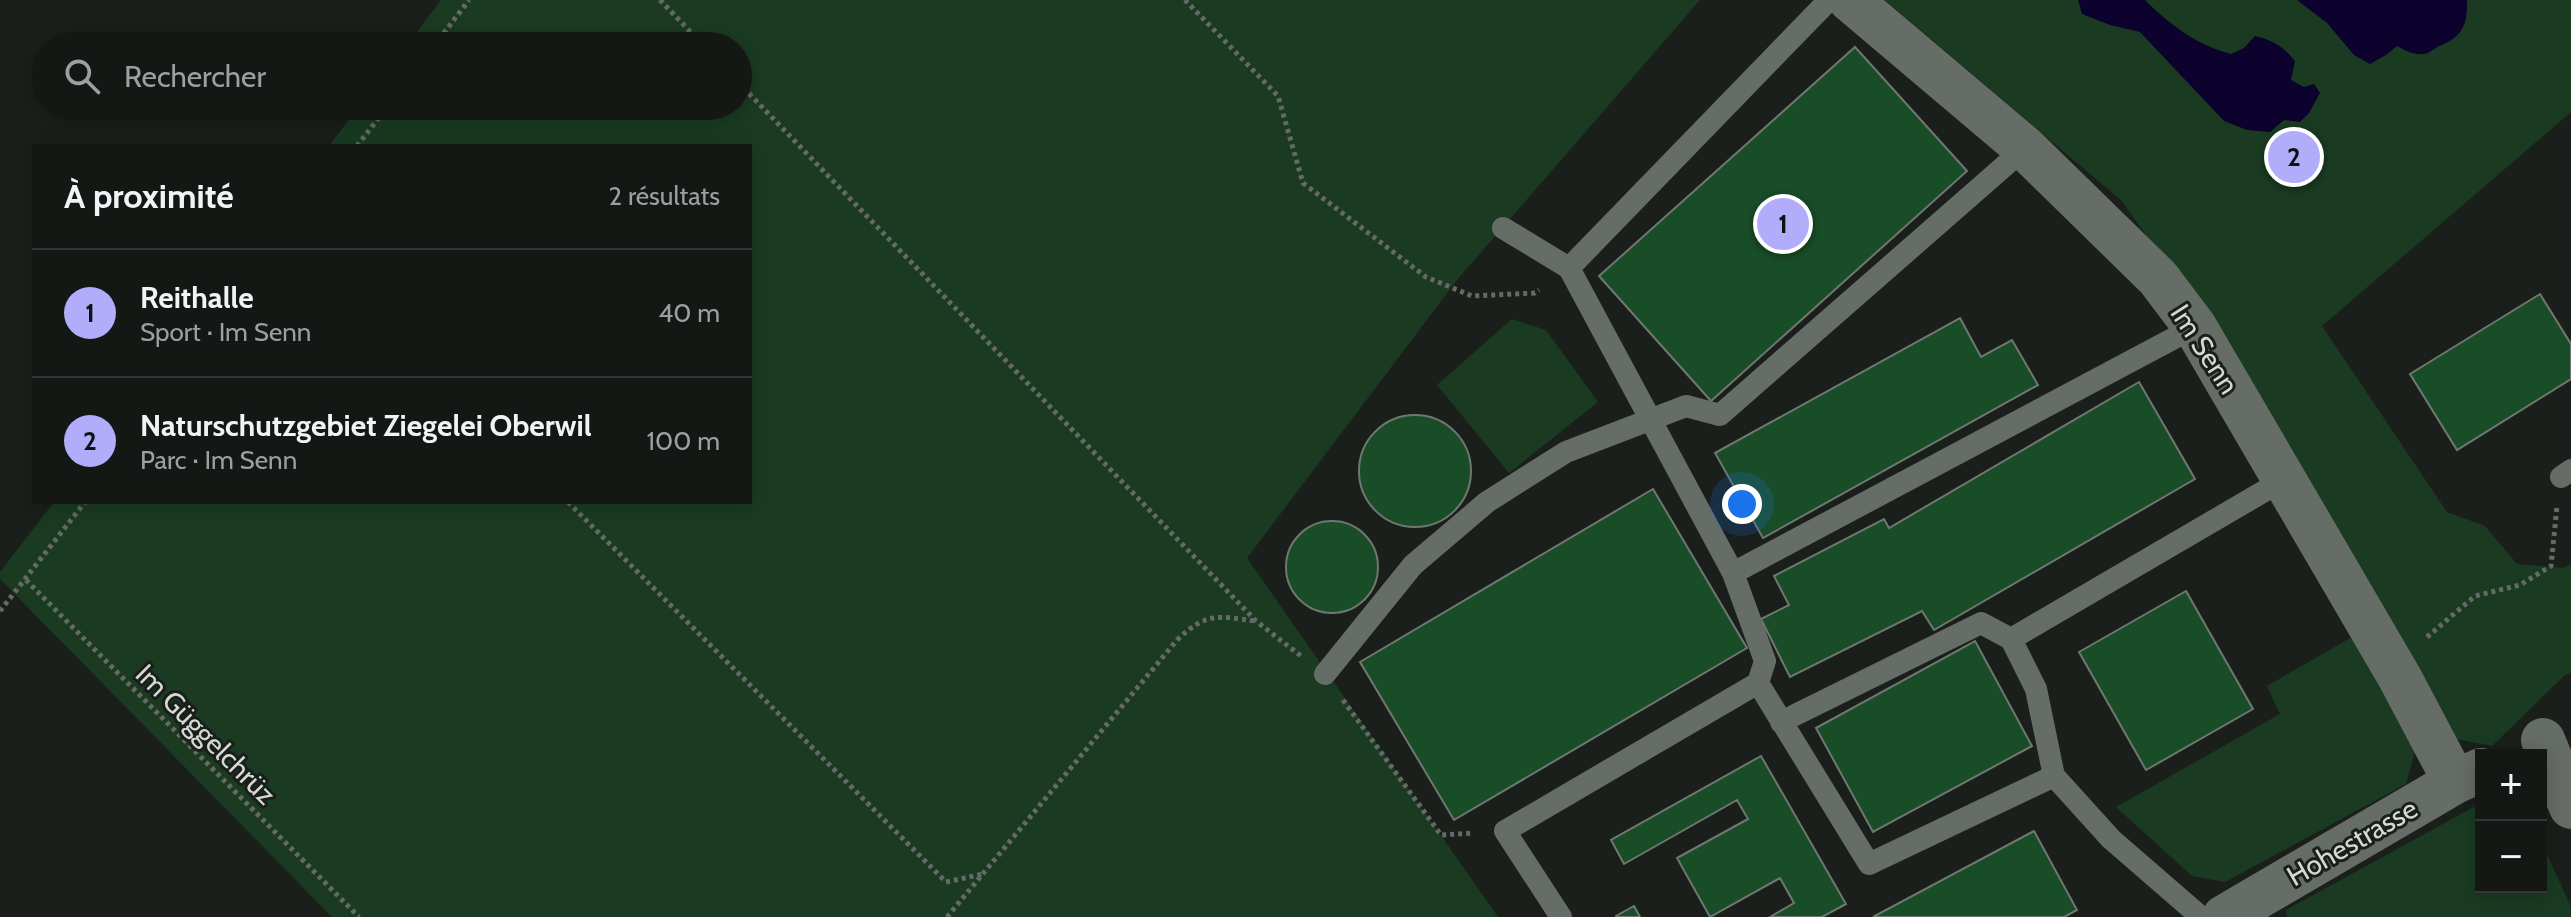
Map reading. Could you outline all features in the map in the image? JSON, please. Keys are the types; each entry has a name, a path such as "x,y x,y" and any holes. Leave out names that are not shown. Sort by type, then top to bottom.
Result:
{"street":[{"name":"Im Senn","path":"1850,0 2025,148 2158,278 2195,327 2400,678 2468,776"},
{"path":"2542,740 2571,807"},
{"name":"Hohestrasse","path":"2224,917 2468,776"}],"lane":[{"path":"1569,268 1829,0"},
{"path":"1325,674 1413,565 1487,502 1566,452 1686,406 1720,415 2025,148"},
{"path":"1503,228 1569,268 1733,573 1765,661 1758,683 1505,831 1561,917"},
{"path":"1733,573 2195,327"},
{"path":"2011,639 2285,479"},
{"path":"1781,722 1981,623 2011,639 2036,689 2054,776 2111,839 2201,917"},
{"path":"1758,683 1869,864 2054,776"}],"path":[{"path":"445,32 469,0"},
{"path":"660,0 691,32"},
{"path":"1185,0 1278,96 1303,183 1426,277 1472,296 1535,293 1569,268"},
{"path":"752,97 1256,621 1325,674 1441,835 1505,831"},
{"path":"359,144 377,120"},
{"path":"2400,678 2424,640 2475,596 2520,585 2551,566 2566,474"},
{"path":"0,611 83,504"},
{"path":"570,504 946,882 983,874"},
{"name":"Im Güggelchrüz","path":"26,580 359,917"},
{"path":"947,917 1177,640 1195,623 1223,616 1256,621"}],"green space":[{"path":"441,0 1700,0 1457,280 1247,558 1498,917 332,917 0,579 0,572 52,504 752,504 752,144 330,144 348,120 752,120 752,32 417,32"},
{"path":"1885,0 2571,0 2571,112 2322,326 2447,512 2485,526 2517,564 2563,568 2571,564 2571,673 2564,676 2492,746 2456,739 2252,388 2122,201"},
{"path":"1512,319 1546,330 1598,402 1509,473 1437,385"},
{"path":"2352,637 2419,736 2406,784 2225,882 2192,876 2116,807 2280,714 2267,686"},
{"path":"2475,806 2475,893 2547,893 2547,854 2571,907 2571,917 2287,917 2286,910"}],"shaded area":[{"path":"2078,0 2145,0 2185,33 2207,46 2231,54 2244,48 2255,36 2267,40 2282,48 2295,61 2291,80 2304,87 2314,84 2320,93 2300,122 2284,120 2270,132 2247,130 2224,121 2140,32 2082,14"},
{"path":"2297,0 2467,0 2467,9 2465,23 2453,39 2424,54 2412,53 2397,46 2370,64 2354,55 2327,23"}],"building":[{"path":"1855,47 1967,171 1711,401 1599,276"},
{"path":"2540,294 2571,344 2571,379 2457,450 2410,374"},
{"path":"1960,318 1981,357 2012,340 2038,385 1763,538 1715,453"},
{"path":"2139,382 2195,479 1934,630 1922,611 1790,677 1761,619 1789,605 1774,576 1884,519 1889,528"},
{"path":"1415,415 1437,419 1455,431 1467,449 1471,471 1467,493 1455,511 1437,523 1415,527 1393,523 1375,511 1363,493 1359,471 1363,449 1375,431 1393,419"},
{"path":"1653,489 1747,648 1454,820 1360,662"},
{"path":"1323,521 1341,521 1358,528 1371,541 1378,567 1371,593 1358,606 1341,613 1323,613 1306,606 1293,593 1286,576 1286,558 1293,541 1306,528"},
{"path":"2186,591 2253,709 2146,770 2079,652"},
{"path":"1975,641 2032,746 1873,832 1816,728"},
{"path":"1761,756 1846,904 1822,917 1770,917 1794,903 1780,878 1710,917 1677,858 1748,819 1737,800 1624,864 1611,840"},
{"path":"2034,831 2077,910 2064,917 1873,917"},
{"path":"1634,906 1640,917 1616,917 1616,916"}],"place":[{"name":"Naturschutzgebiet Ziegelei Oberwil","path":"2294,157"},
{"name":"Reithalle","path":"1783,224"}]}
